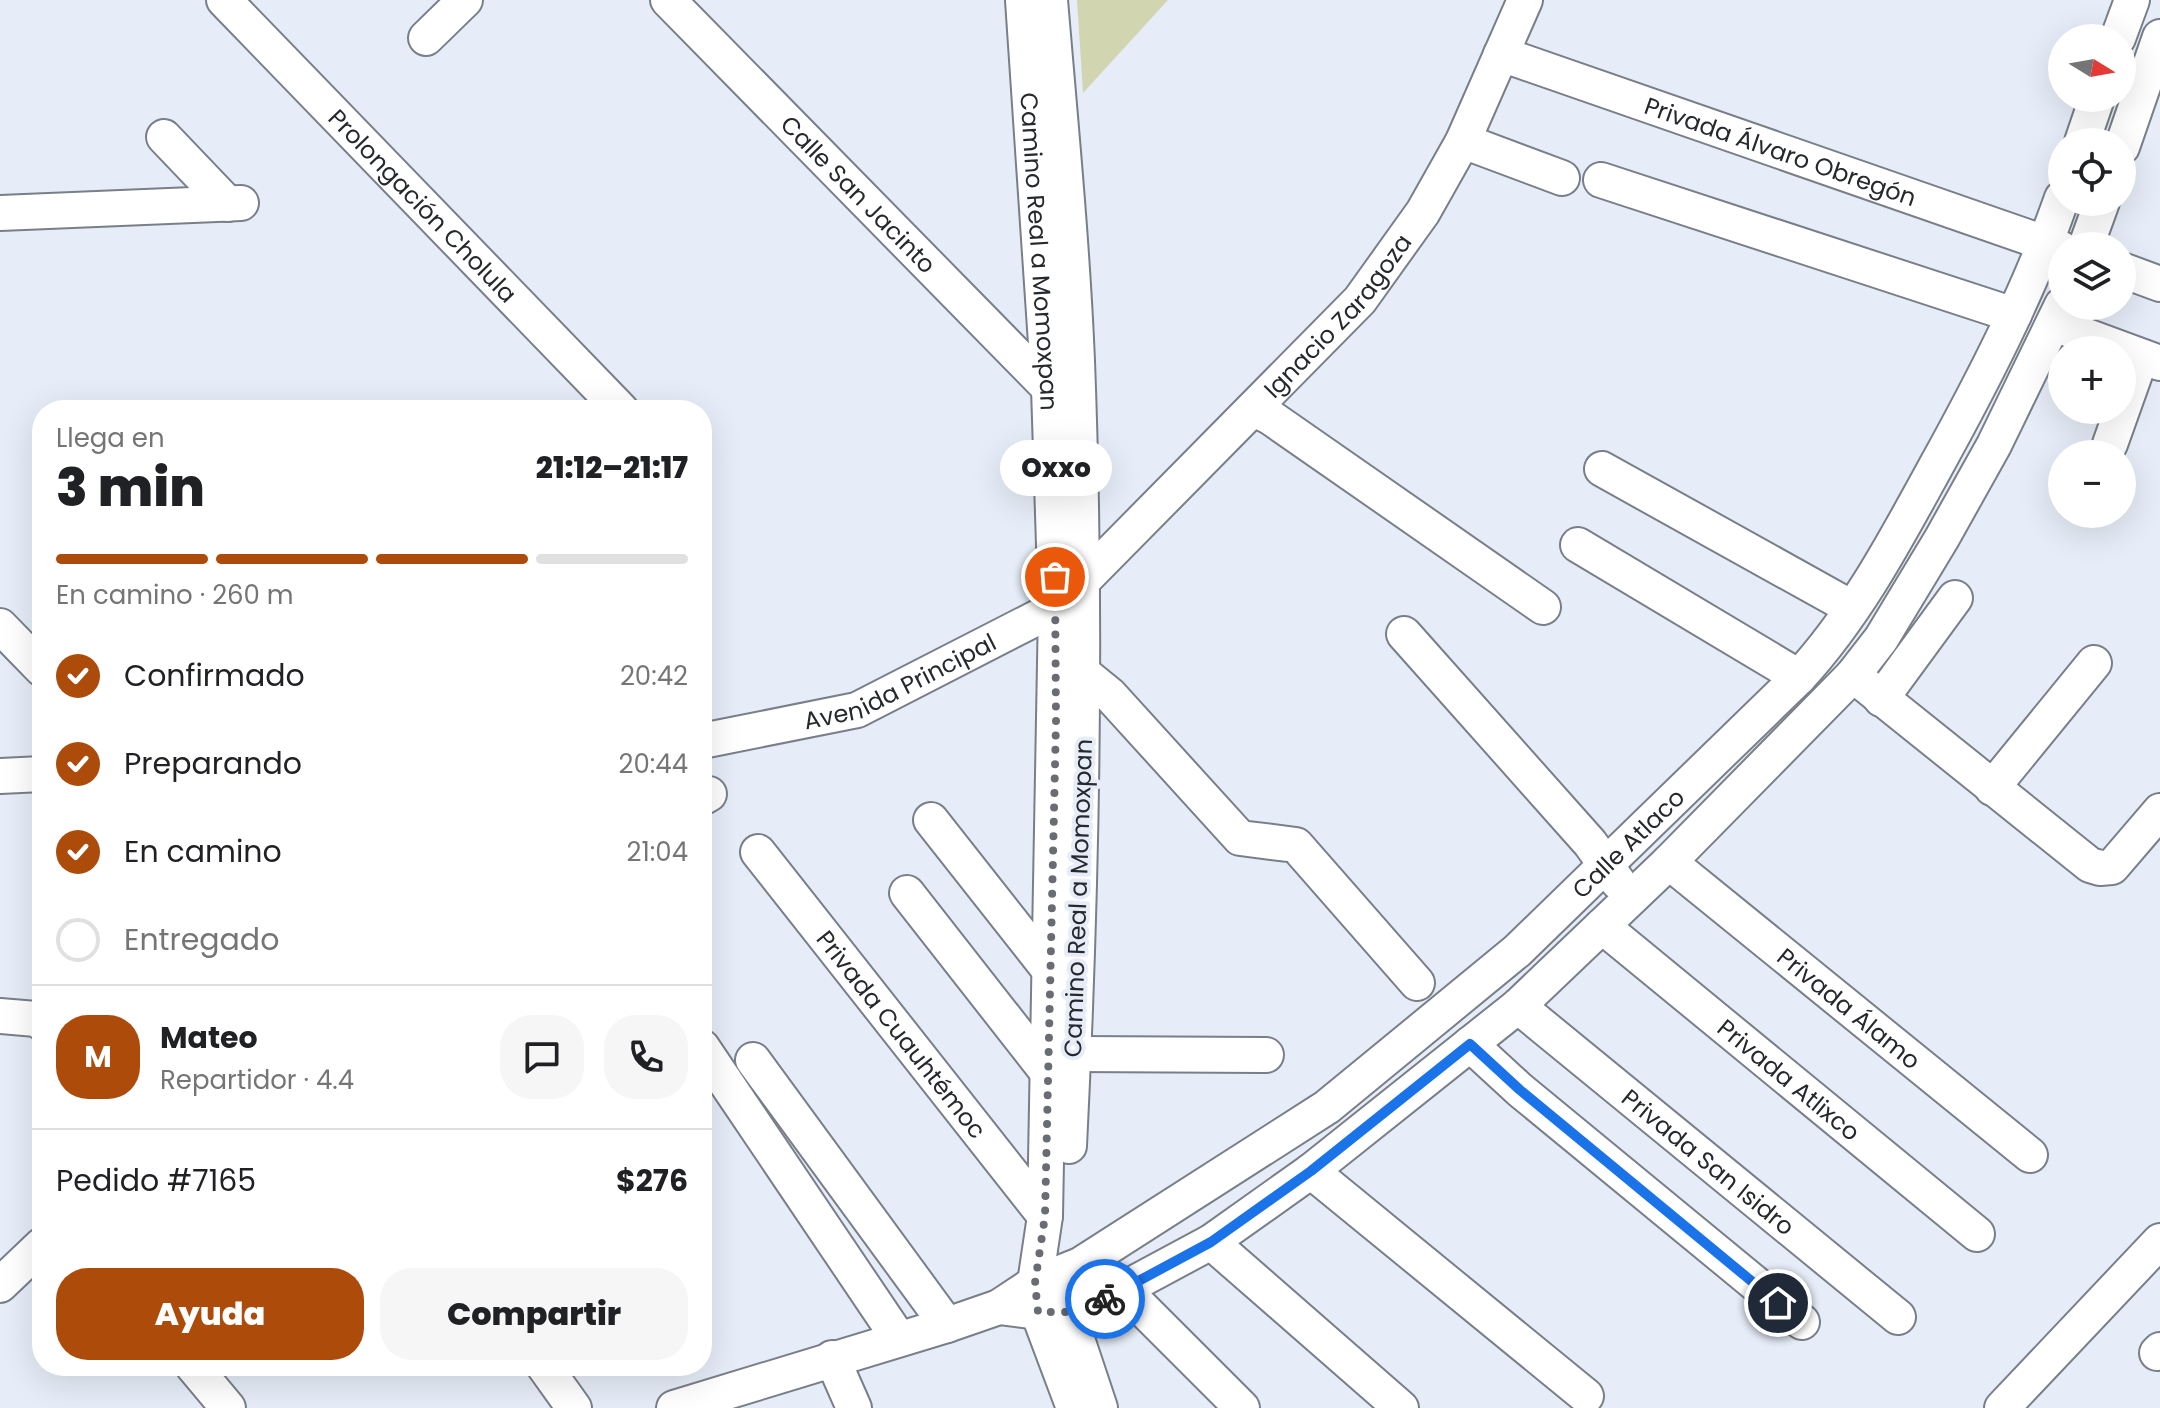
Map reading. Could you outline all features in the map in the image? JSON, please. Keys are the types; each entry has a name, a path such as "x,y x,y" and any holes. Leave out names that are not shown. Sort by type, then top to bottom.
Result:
{"street":[{"name":"Prolongación Cholula","path":"224,0 611,400"},
{"path":"426,38 465,0"},
{"name":"Calle San Jacinto","path":"668,0 1049,388"},
{"name":"Camino Real a Momoxpan","path":"1023,0 1049,388 1056,608 1061,1064 1051,1295 1100,1408"},
{"name":"Camino Real a Momoxpan","path":"1050,0 1077,359 1083,673 1059,981"},
{"name":"Ignacio Zaragoza","path":"1082,584 1360,300 1423,212 1463,141 1525,0"},
{"path":"2123,24 2132,0"},
{"path":"2129,128 2160,37"},
{"name":"Privada Álvaro Obregón","path":"1501,54 2048,244"},
{"path":"0,213 235,203 164,137"},
{"path":"1463,141 1562,178"},
{"path":"1601,180 2014,315"},
{"name":"Calle Atlaco","path":"1051,1295 1080,1265 1327,1107 1508,959 1799,677 1833,637 1884,563 2048,256"},
{"path":"2136,275 2160,284"},
{"name":"Calle Atlaco","path":"677,1408 999,1307 1051,1295 1103,1300 1211,1242 1311,1171 1518,1006 1669,862 1853,675 1915,587 1994,445 2056,320"},
{"path":"2068,320 2151,360 2112,440"},
{"path":"1254,409 1270,417 1543,607"},
{"path":"1602,469 1852,608"},
{"path":"1578,545 1799,677"},
{"path":"1884,563 1915,587"},
{"name":"Avenida Principal","path":"712,739 857,710 1056,608 1082,584"},
{"path":"1881,699 1955,598"},
{"path":"0,626 32,659"},
{"path":"1404,634 1580,832 1607,865 1628,899"},
{"path":"1992,788 2094,663"},
{"path":"1083,673 1110,695 1240,838 1296,845 1417,983"},
{"path":"1853,675 2090,865 2112,867 2160,811"},
{"path":"0,776 32,774"},
{"path":"931,820 1059,981"},
{"name":"Privada Cuauhtémoc","path":"758,852 1045,1216"},
{"name":"Privada Álamo","path":"1669,862 2030,1155"},
{"path":"907,893 1061,1064 1266,1055"},
{"name":"Privada Atlixco","path":"1602,926 1977,1234"},
{"name":"Privada San Isidro","path":"1518,1006 1898,1317"},
{"path":"0,1016 32,1019"},
{"path":"1470,1044 1520,1090 1802,1322"},
{"path":"753,1060 947,1325"},
{"path":"712,1062 899,1339"},
{"name":"Camino Real a Momoxpan","path":"1061,1064 1045,1216 1051,1295 1074,1408"},
{"path":"1327,1107 1354,1136"},
{"path":"1311,1171 1586,1396"},
{"path":"2002,1408 2160,1241"},
{"path":"1211,1242 1401,1408"},
{"path":"0,1285 32,1255"},
{"path":"1123,1289 1242,1408"},
{"path":"832,1358 854,1408"},
{"path":"201,1376 228,1408"},
{"path":"551,1376 574,1408"}],"green space":[{"path":"1077,0 1168,0 1083,93"}],"way so far":[{"path":"1055,577 1056,721 1045,1216 1035,1283 1038,1312 1068,1312 1105,1299"}],"place":[{"name":"Oxxo","path":"1055,577"}],"route":[{"path":"1105,1299 1211,1242 1311,1171 1470,1044 1520,1090 1778,1303"}]}
